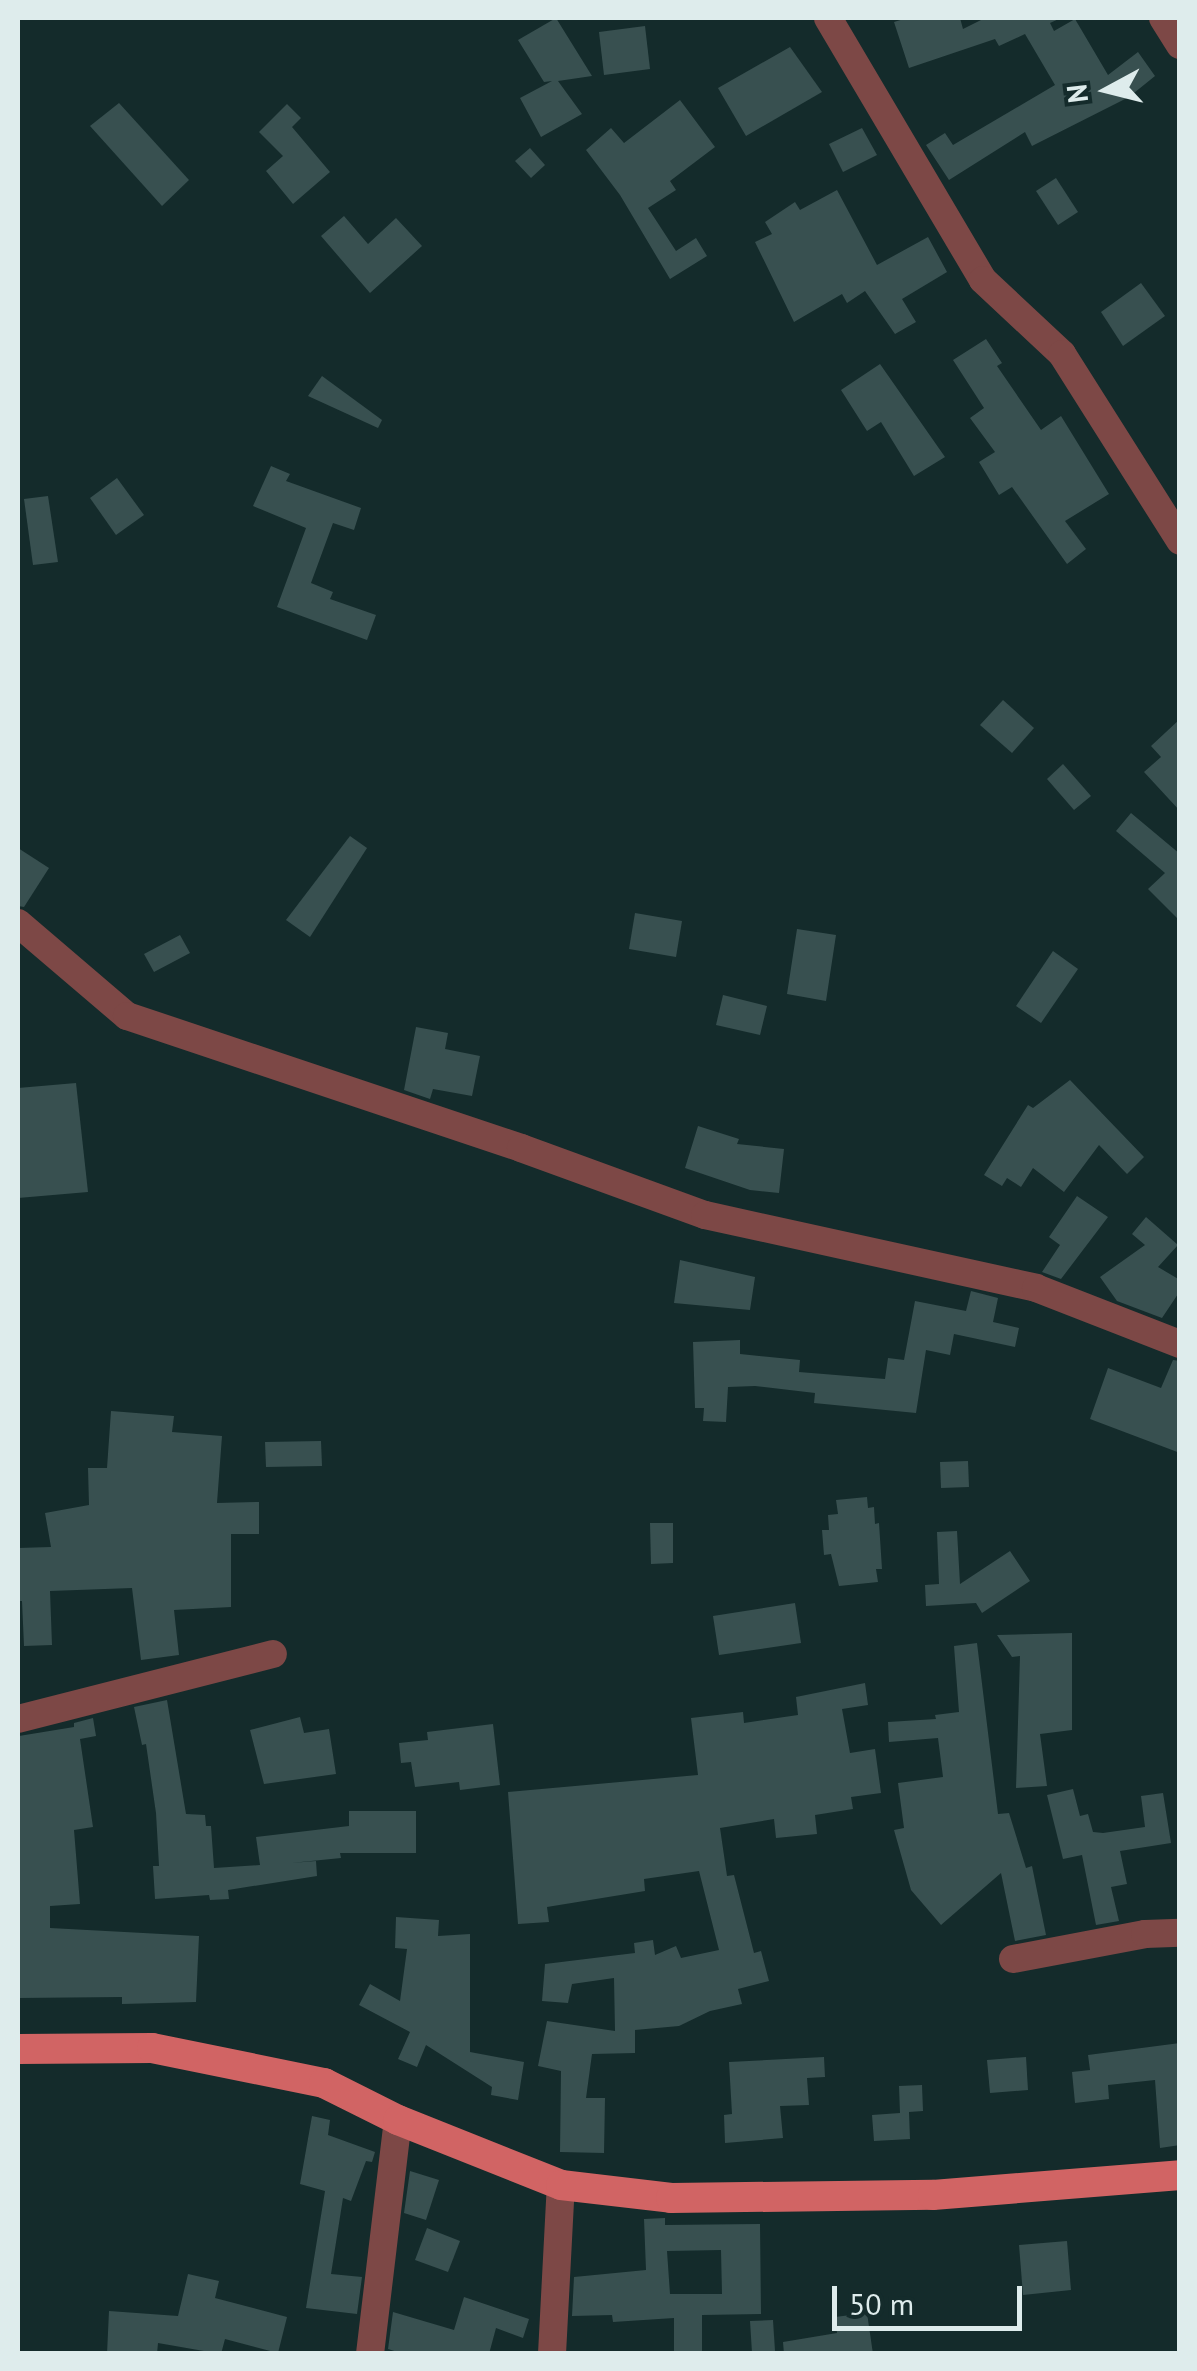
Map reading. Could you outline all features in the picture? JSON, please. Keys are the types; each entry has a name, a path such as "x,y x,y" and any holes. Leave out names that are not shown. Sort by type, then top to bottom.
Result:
{"main road":[{"path":"18,2049 152,2048 324,2083 398,2120 561,2185 672,2198 933,2195 1180,2175"}],"street":[{"path":"828,18 983,280 1062,354 1180,542"},
{"path":"1163,18 1180,45"},
{"path":"18,924 128,1016 521,1148 705,1216 1036,1288 1180,1344"},
{"path":"18,1719 273,1654"},
{"path":"1013,1959 1145,1934 1180,1933"},
{"path":"370,2354 398,2120"},
{"path":"552,2354 561,2185"}],"building":[{"path":"556,18 592,76 558,81 582,114 541,137 520,98 552,81 544,82 518,40"},
{"path":"907,18 960,18 963,29 985,18 1061,18 1050,23 1054,31 1075,19 1108,75 1138,52 1155,76 1129,97 1032,146 1025,132 949,180 926,145 945,133 953,145 1055,85 1025,34 999,46 995,39 909,68 894,22"},
{"path":"645,26 650,69 604,75 599,32"},
{"path":"790,47 822,92 746,136 718,88"},
{"path":"680,100 715,147 670,181 676,190 648,208 676,251 696,238 707,256 670,279 620,195 586,150 611,128 624,143"},
{"path":"119,103 189,180 162,206 90,126"},
{"path":"287,104 301,118 292,127 330,172 293,204 266,171 283,156 259,132"},
{"path":"862,128 877,155 843,172 829,144"},
{"path":"530,148 545,165 531,178 515,161"},
{"path":"1056,178 1078,212 1058,225 1036,191"},
{"path":"837,190 877,265 928,237 947,272 902,299 916,322 895,334 865,291 847,303 842,294 794,322 755,242 772,234 765,222 795,202 800,210"},
{"path":"344,216 368,244 396,218 422,246 370,293 321,236"},
{"path":"1141,283 1165,316 1123,346 1101,312"},
{"path":"986,339 1002,363 997,366 1041,430 1061,416 1109,494 1065,521 1086,549 1067,564 1012,487 999,495 979,462 995,452 970,418 984,408 953,360"},
{"path":"880,364 945,457 914,476 881,422 867,431 841,390"},
{"path":"322,376 382,420 378,428 308,396"},
{"path":"271,466 290,474 286,481 361,508 354,530 333,523 311,583 333,592 330,599 376,615 367,640 277,607 306,528 253,506"},
{"path":"117,478 144,515 116,535 90,498"},
{"path":"48,496 58,562 33,565 24,499"},
{"path":"1003,700 1034,728 1012,753 980,725"},
{"path":"1180,719 1180,811 1144,772 1161,757 1151,746"},
{"path":"1063,764 1091,796 1074,810 1047,779"},
{"path":"1131,813 1180,854 1180,921 1148,889 1165,873 1116,831"},
{"path":"350,836 367,848 310,937 286,920"},
{"path":"18,848 49,868 24,907 18,906"},
{"path":"635,913 682,921 676,957 629,949"},
{"path":"797,929 836,935 826,1001 787,994"},
{"path":"180,935 190,953 154,972 144,954"},
{"path":"1053,951 1078,969 1041,1023 1016,1006"},
{"path":"723,995 767,1006 760,1035 716,1025"},
{"path":"416,1027 448,1033 445,1049 480,1056 472,1096 433,1089 430,1099 404,1090"},
{"path":"1070,1080 1144,1157 1127,1174 1099,1145 1064,1192 1033,1168 1021,1187 1007,1178 1002,1186 984,1175 1028,1105 1033,1108"},
{"path":"76,1083 88,1192 18,1198 18,1088"},
{"path":"698,1126 739,1139 737,1144 784,1149 779,1193 750,1190 685,1168"},
{"path":"1077,1196 1108,1217 1061,1279 1042,1272 1060,1245 1049,1237"},
{"path":"1146,1217 1178,1245 1158,1267 1180,1280 1180,1291 1162,1318 1117,1301 1100,1277 1145,1245 1132,1234"},
{"path":"680,1260 755,1277 750,1310 674,1303"},
{"path":"971,1291 998,1298 993,1322 1019,1328 1015,1347 954,1334 950,1355 926,1350 916,1413 814,1403 815,1393 755,1386 728,1387 726,1422 703,1421 704,1408 695,1408 693,1342 740,1340 740,1354 800,1360 799,1372 885,1379 888,1358 904,1360 915,1301 966,1311"},
{"path":"1173,1360 1180,1361 1180,1453 1090,1419 1108,1368 1161,1388"},
{"path":"111,1411 174,1416 172,1432 222,1436 217,1503 259,1502 259,1534 231,1534 231,1607 174,1610 179,1655 141,1660 132,1588 50,1591 52,1645 24,1646 22,1601 18,1601 18,1548 51,1547 45,1513 89,1505 88,1468 107,1468"},
{"path":"321,1441 322,1466 266,1467 265,1442"},
{"path":"968,1461 969,1487 941,1488 940,1462"},
{"path":"867,1497 868,1508 874,1507 875,1524 879,1523 882,1569 876,1569 878,1582 839,1586 831,1554 824,1555 822,1530 829,1530 828,1515 838,1514 836,1500"},
{"path":"650,1523 673,1523 673,1563 651,1564"},
{"path":"957,1531 960,1584 1010,1551 1030,1581 982,1613 976,1603 926,1606 925,1585 939,1584 937,1532"},
{"path":"795,1603 801,1643 719,1655 713,1616"},
{"path":"1072,1633 1072,1730 1040,1734 1047,1786 1016,1788 1020,1656 1012,1657 997,1635"},
{"path":"977,1643 998,1814 1009,1813 1026,1868 1032,1866 1046,1935 1015,1941 1001,1873 941,1925 911,1890 894,1830 904,1828 898,1783 943,1777 938,1738 889,1742 888,1722 936,1719 935,1715 959,1712 954,1646"},
{"path":"865,1683 868,1705 842,1709 850,1753 875,1749 881,1793 851,1797 853,1809 815,1815 817,1834 776,1838 774,1819 720,1828 727,1876 734,1875 754,1953 761,1951 769,1981 738,1989 742,2004 710,2011 679,2026 635,2030 635,2053 592,2054 586,2098 605,2098 604,2153 560,2152 561,2071 538,2066 547,2021 615,2031 614,1978 572,1984 568,2003 542,2001 545,1964 635,1953 634,1943 653,1940 655,1955 676,1946 681,1958 719,1950 699,1871 644,1879 645,1891 547,1907 549,1922 518,1924 508,1792 698,1775 691,1718 743,1712 744,1723 798,1715 796,1697"},
{"path":"167,1700 186,1814 205,1815 206,1826 211,1826 214,1868 260,1865 256,1837 349,1826 349,1811 416,1811 416,1853 340,1853 341,1858 291,1863 316,1861 317,1876 228,1890 229,1899 210,1900 209,1895 155,1899 153,1866 159,1866 156,1813 146,1744 142,1745 134,1707"},
{"path":"300,1717 304,1733 329,1729 336,1774 264,1784 250,1730"},
{"path":"93,1718 96,1736 80,1739 93,1827 74,1830 80,1904 50,1906 50,1928 199,1936 196,2002 122,2004 122,1997 18,1998 19,1736 74,1727 74,1723"},
{"path":"493,1724 500,1785 460,1790 459,1782 415,1787 411,1762 401,1763 399,1743 428,1740 427,1732"},
{"path":"1073,1789 1080,1816 1088,1814 1093,1832 1103,1833 1145,1827 1141,1796 1163,1793 1171,1843 1120,1851 1127,1884 1111,1887 1119,1921 1096,1925 1082,1855 1063,1859 1047,1795"},
{"path":"396,1917 439,1920 438,1936 470,1934 470,2052 524,2062 518,2100 491,2095 492,2087 426,2045 417,2067 398,2059 410,2032 359,2005 370,1984 400,2001 407,1949 395,1948"},
{"path":"1180,2043 1180,2145 1160,2148 1155,2080 1108,2085 1109,2099 1075,2103 1072,2072 1090,2070 1088,2055"},
{"path":"824,2057 825,2077 807,2078 809,2105 780,2106 783,2138 725,2143 724,2115 732,2114 729,2062"},
{"path":"1026,2057 1028,2090 990,2093 987,2060"},
{"path":"922,2085 923,2111 909,2112 910,2139 874,2141 872,2115 900,2113 899,2086"},
{"path":"312,2116 330,2120 328,2135 375,2152 372,2162 366,2161 351,2201 343,2198 331,2274 362,2277 357,2314 306,2308 325,2191 300,2184"},
{"path":"410,2171 439,2180 426,2220 404,2213"},
{"path":"665,2218 665,2225 760,2224 761,2314 702,2315 702,2354 674,2354 674,2318 613,2322 612,2315 572,2316 574,2277 646,2270 644,2219","holes":["721,2250 722,2294 670,2294 667,2251"]},
{"path":"427,2228 460,2241 448,2272 415,2260"},
{"path":"1067,2241 1071,2290 1023,2295 1019,2245"},
{"path":"188,2274 219,2281 215,2298 287,2317 278,2353 225,2339 221,2354 158,2343 157,2354 107,2354 109,2311 178,2316"},
{"path":"464,2297 529,2319 523,2338 496,2328 489,2354 404,2354 388,2349 393,2312 454,2330"},
{"path":"867,2313 873,2354 784,2354 783,2342 837,2333 835,2317"},
{"path":"773,2320 775,2351 752,2353 750,2321"}]}
